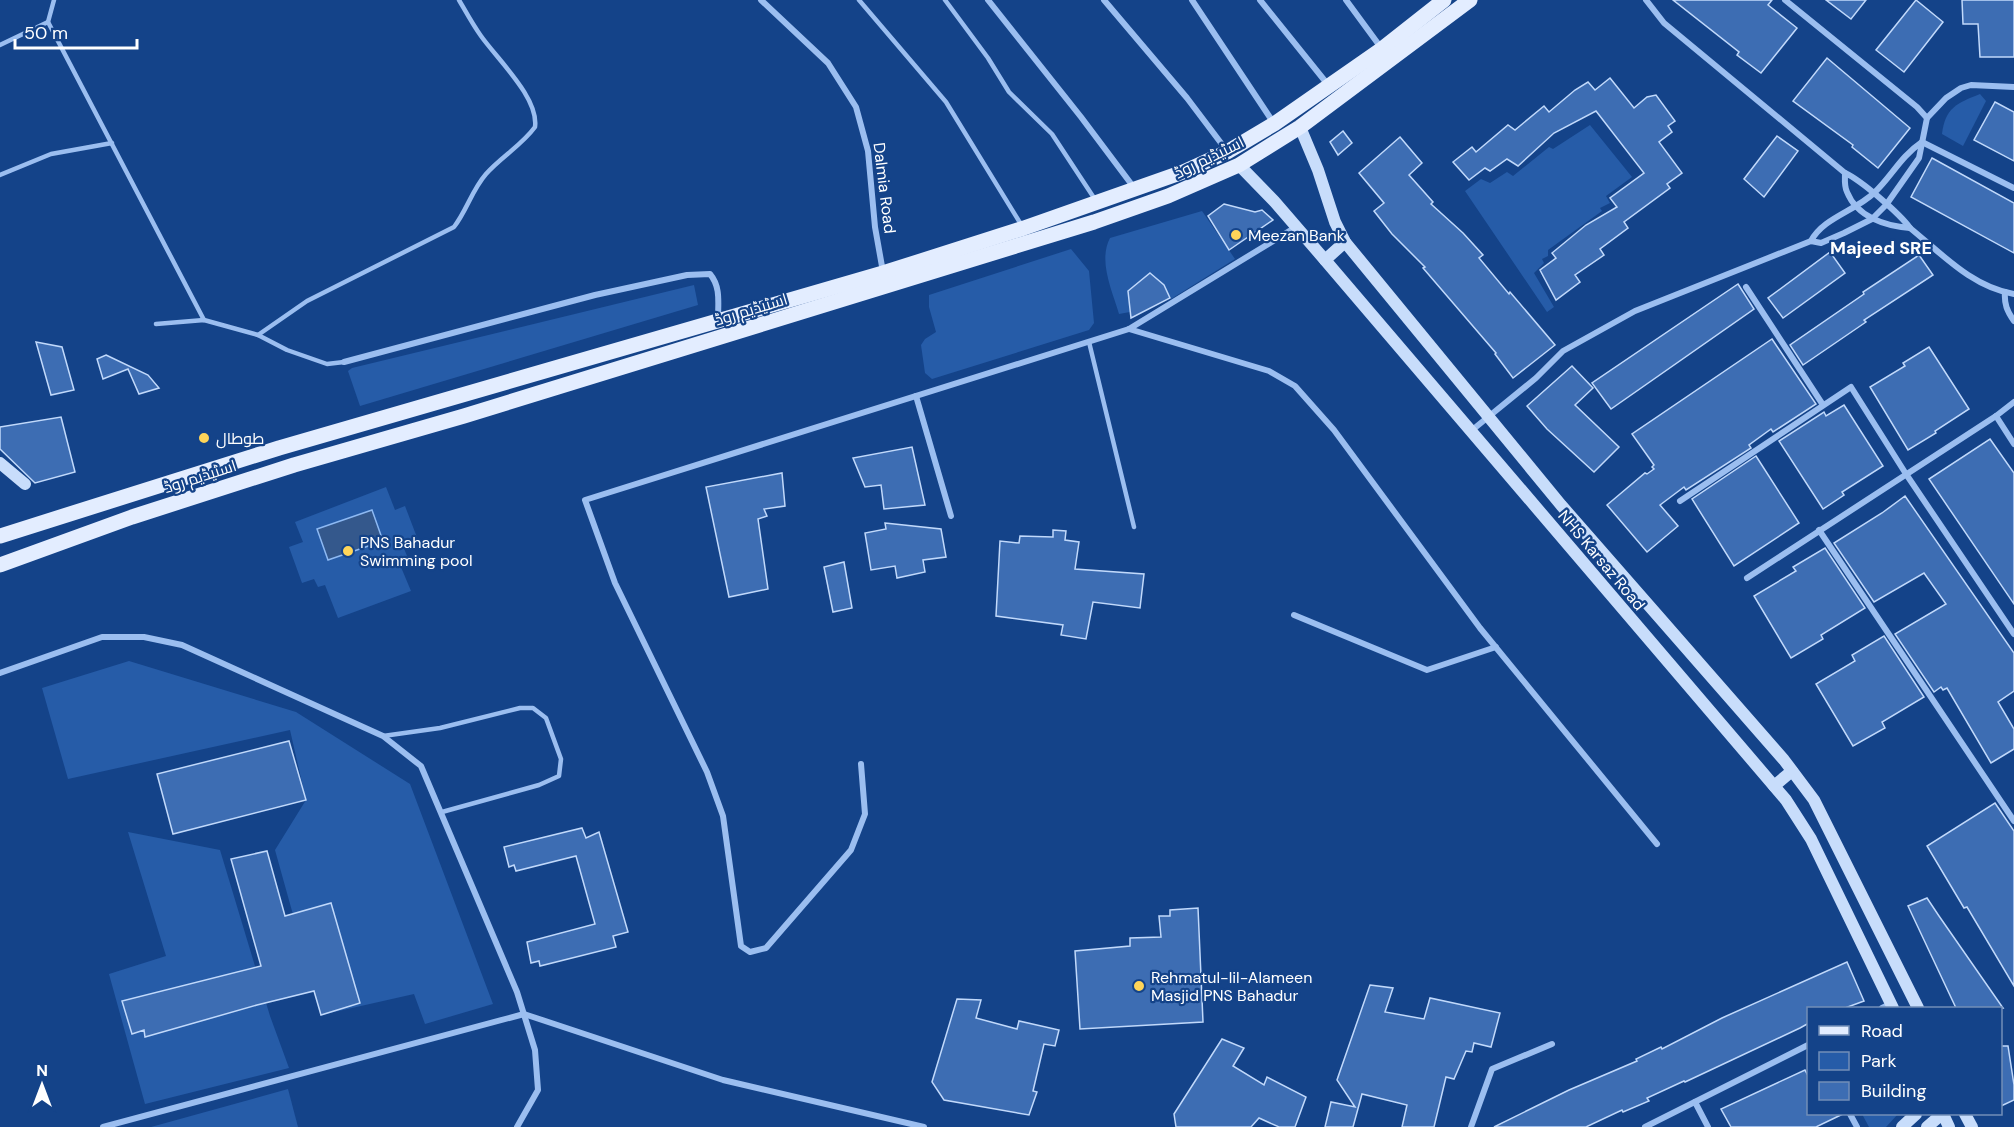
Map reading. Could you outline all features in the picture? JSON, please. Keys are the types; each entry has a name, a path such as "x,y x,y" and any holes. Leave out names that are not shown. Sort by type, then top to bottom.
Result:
{"main road":[{"name":"اسٹیڈیم روڈ","path":"0,565 132,517 294,465 475,413 1094,222 1168,196 1239,165 1300,127 1470,0"},
{"name":"اسٹیڈیم روڈ","path":"0,536 279,447 883,273 1024,228 1183,172 1227,152 1329,87 1382,49 1434,3"}],"street":[{"path":"988,0 1135,189"},
{"path":"1104,0 1187,98 1227,152"},
{"path":"1192,0 1274,124"},
{"path":"1260,0 1329,87"},
{"path":"1346,0 1382,49"},
{"path":"1646,0 1664,23 1845,173 1856,178 1904,219 1910,228 1981,283 2014,294"},
{"path":"1785,0 1927,117"},
{"name":"Dalmia Road","path":"764,1 828,63 856,107 868,151 875,227 883,273"},
{"path":"1471,431 1536,378 1563,351 1635,311 1811,242 1821,243 1872,219 1886,205 1919,158 1927,117 1946,98 1961,88 1971,85 2014,87"},
{"path":"1300,127 1318,170 1335,222 1345,242 1561,505 1792,771 1814,800 1918,1007"},
{"path":"1922,142 2014,188"},
{"path":"1811,242 1816,231 1874,194 1908,151 1922,142"},
{"name":"NHS Karsaz Road","path":"1239,165 1325,260 1786,800 1811,838 1888,1007"},
{"path":"1845,173 1846,190 1856,206 1872,219 1895,227 1910,228"},
{"path":"861,764 865,814 851,850 765,948 750,952 741,946 723,816 707,772 615,583 585,500 1129,329 1296,227"},
{"path":"1325,260 1345,242"},
{"path":"344,362 595,296 687,275 710,274 714,279 718,288 718,320"},
{"path":"1746,287 1823,405"},
{"path":"2005,292 2004,300 2007,311 2014,321"},
{"path":"1129,329 1269,370 1295,387 1334,430 1496,647 1657,844"},
{"path":"1680,501 1851,387 1906,474 2014,634"},
{"path":"916,396 951,516"},
{"path":"1747,578 2014,402"},
{"path":"1996,416 2014,444"},
{"path":"2,465 25,484"},
{"path":"1819,530 2014,821"},
{"path":"1294,615 1427,670 1496,647"},
{"path":"0,673 102,637 144,637 182,645 383,736 421,766 517,992 536,1050 538,1090 517,1127"},
{"path":"1774,786 1792,771"},
{"path":"103,1127 524,1014 723,1080 924,1127"},
{"path":"1471,1127 1492,1069 1552,1044"},
{"path":"1645,1127 1807,1046"},
{"path":"1695,1102 1708,1127"},
{"path":"1902,1127 1914,1115"},
{"path":"1927,1127 1940,1115"}],"lane":[{"path":"54,0 48,22 204,320"},
{"path":"258,335 307,301 454,227 463,216 473,189 536,128 536,119 530,101 480,35 459,0"},
{"path":"859,0 946,102 1024,228"},
{"path":"945,0 988,58 1009,92 1052,134 1098,203"},
{"path":"0,45 48,22"},
{"path":"0,175 51,154 112,143"},
{"path":"156,324 204,320 258,335 287,350 327,363 344,362"},
{"path":"1089,342 1134,527"},
{"path":"383,736 440,728 520,708 534,708 546,718 561,759 559,776 539,785 442,812"}],"green space":[{"path":"1980,94 1986,101 1963,146 1942,134 1949,112 1965,100"},
{"path":"1590,125 1632,177 1606,196 1610,203 1600,208 1602,211 1548,250 1548,256 1542,259 1544,263 1534,273 1554,307 1547,312 1465,191 1481,179 1490,183 1507,172 1513,176 1549,147 1553,149"},
{"path":"1202,211 1235,259 1171,299 1164,285 1128,291 1130,312 1119,314 1106,266 1105,256 1110,238"},
{"path":"1071,249 1089,271 1094,323 1089,330 932,379 925,373 921,345 925,339 936,332 929,307 929,295"},
{"path":"694,285 698,305 360,406 348,371 352,368"},
{"name":"PNS Bahadur Swimming pool","path":"386,487 395,510 405,506 418,540 403,546 407,556 398,560 411,591 338,618 325,585 318,587 314,579 302,583 289,547 303,542 295,522"},
{"path":"129,661 296,712 410,784 493,1004 425,1024 414,994 321,1015 275,850 306,800 290,730 68,779 42,688"},
{"path":"128,832 220,850 270,1016 289,1068 145,1104 109,974 166,956"},
{"path":"288,1089 298,1127 151,1127"},
{"path":"1863,1115 1897,1115 1886,1127 1869,1127"}],"shaded area":[{"path":"372,510 383,541 328,560 317,529"}],"building":[{"path":"1673,0 1772,0 1768,5 1797,28 1761,73 1737,55 1739,52"},
{"path":"1826,0 1866,0 1851,19"},
{"path":"1916,0 1943,22 1904,72 1876,50"},
{"path":"1962,0 2014,0 2014,57 1980,57 1978,24 1963,24"},
{"path":"1827,58 1910,128 1878,168 1852,147 1853,145 1793,101"},
{"path":"1610,78 1634,108 1647,97 1656,95 1675,121 1668,126 1672,132 1659,142 1682,173 1667,184 1670,188 1624,222 1628,228 1600,249 1604,255 1575,275 1580,282 1556,300 1540,270 1556,258 1552,253 1586,225 1617,207 1610,198 1644,173 1596,111 1554,133 1518,166 1507,159 1490,171 1485,168 1469,180 1453,162 1472,147 1476,152 1508,125 1515,130 1544,106 1549,112 1588,82 1595,90"},
{"path":"1995,102 2014,112 2014,161 1974,140"},
{"path":"1343,131 1352,143 1338,155 1330,142"},
{"path":"1777,136 1798,151 1764,197 1744,179"},
{"path":"1400,137 1422,163 1409,175 1433,202 1431,204 1483,255 1479,258 1555,345 1513,378 1496,353 1423,268 1425,267 1392,234 1374,211 1384,203 1359,173"},
{"path":"1932,158 2014,203 2014,253 1911,197"},
{"name":"Meezan Bank","path":"1224,204 1255,212 1262,210 1273,220 1229,250 1208,216"},
{"path":"1830,252 1845,273 1783,318 1768,298"},
{"path":"1919,255 1933,275 1864,320 1866,322 1803,365 1790,345"},
{"path":"1150,273 1164,285 1170,298 1131,318 1128,291"},
{"path":"1738,284 1754,309 1611,409 1592,383"},
{"path":"1772,339 1816,404 1773,432 1771,429 1749,445 1751,448 1686,490 1684,487 1660,505 1678,526 1647,552 1607,505 1645,473 1654,469 1652,467 1654,465 1632,434"},
{"path":"36,342 62,347 74,390 51,395"},
{"path":"1929,347 1969,409 1908,450 1870,387 1905,366 1903,363"},
{"path":"106,355 148,375 159,388 139,394 128,369 103,379 97,359"},
{"path":"1572,366 1593,388 1575,405 1619,447 1594,472 1547,429 1527,406"},
{"path":"1844,405 1883,466 1842,492 1844,495 1823,509 1779,441 1824,412 1826,416"},
{"path":"61,417 75,472 35,483 0,449 0,427"},
{"path":"1990,439 2014,473 2014,604 1929,479"},
{"path":"912,447 925,505 884,509 881,485 865,487 853,458"},
{"path":"1756,456 1799,523 1734,566 1692,499"},
{"path":"782,473 785,506 764,509 767,516 758,519 768,589 729,597 706,487"},
{"path":"1905,496 2014,653 2014,691 1998,702 2014,729 2014,749 1991,763 1947,688 1943,690 1941,687 1934,692 1895,634 1946,604 1924,573 1874,602 1834,543"},
{"path":"885,523 941,529 946,557 923,560 925,572 897,578 895,566 871,570 865,533 886,529"},
{"path":"1053,530 1066,531 1065,540 1079,542 1075,569 1144,574 1140,608 1093,602 1086,639 1061,635 1063,625 996,616 1000,541 1019,543 1020,536 1053,537"},
{"path":"1825,548 1865,608 1821,635 1823,639 1791,658 1754,596 1796,571 1793,567"},
{"path":"844,562 852,608 833,612 824,567"},
{"path":"1884,636 1924,697 1882,722 1885,728 1853,746 1816,684 1855,661 1852,655"},
{"path":"289,741 306,800 173,834 157,774"},
{"path":"1995,803 2014,831 2014,986 1927,846"},
{"path":"582,828 586,838 599,832 628,932 613,936 616,947 540,966 539,961 531,963 527,942 595,924 576,856 516,871 514,865 509,867 504,847"},
{"path":"267,851 285,916 331,903 360,1003 321,1015 314,991 145,1037 144,1030 132,1034 122,1001 261,966 231,859"},
{"path":"1927,898 2003,1008 1956,1007 1908,906"},
{"name":"Rehmatul-lil-Alameen Masjid PNS Bahadur","path":"1198,908 1203,1022 1080,1029 1075,951 1130,946 1130,938 1161,937 1159,916 1170,916 1170,910"},
{"path":"1847,962 1864,1001 1848,1007 1807,1007 1807,1024 1800,1028 1647,1098 1649,1101 1623,1112 1622,1110 1586,1127 1494,1127 1569,1090 1637,1061 1636,1059 1661,1047 1662,1049 1722,1018"},
{"path":"1370,985 1393,988 1385,1012 1424,1019 1430,998 1500,1013 1491,1047 1474,1043 1472,1052 1466,1051 1454,1079 1446,1077 1434,1127 1402,1127 1407,1105 1362,1094 1353,1127 1325,1127 1331,1102 1355,1107 1337,1080"},
{"path":"957,999 981,1000 976,1018 1017,1029 1019,1021 1059,1030 1055,1046 1044,1044 1033,1091 1037,1092 1029,1115 944,1100 932,1082"},
{"path":"1222,1039 1244,1048 1233,1066 1264,1085 1267,1077 1306,1097 1295,1127 1279,1127 1259,1118 1251,1127 1176,1127 1174,1114"},
{"path":"2002,1046 2008,1046 2014,1100 2002,1106"},
{"path":"1805,1070 1807,1074 1807,1115 1841,1115 1816,1127 1731,1127 1721,1109"}],"place":[{"name":"Meezan Bank","path":"1236,235"},
{"name":"طوطال","path":"204,438"},
{"name":"PNS Bahadur Swimming pool","path":"348,551"},
{"name":"Rehmatul-lil-Alameen Masjid PNS Bahadur","path":"1139,986"}],"district":[{"name":"Majeed SRE","path":"1881,248"}]}
